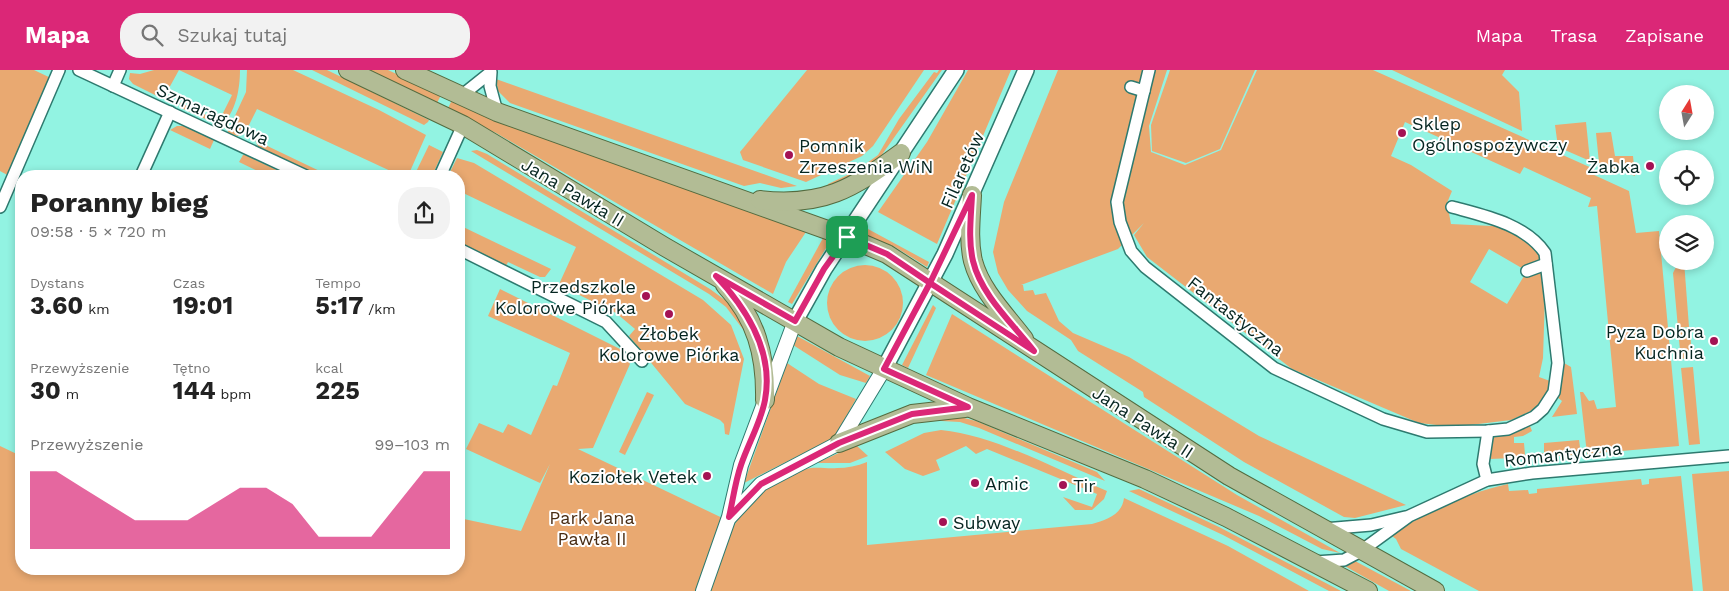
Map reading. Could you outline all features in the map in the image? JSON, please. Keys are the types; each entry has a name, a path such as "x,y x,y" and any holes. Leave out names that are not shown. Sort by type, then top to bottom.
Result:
{"main road":[{"name":"Jana Pawła II","path":"348,70 463,125 716,276 884,369"},
{"path":"406,70 497,112 730,197 847,237"},
{"path":"795,321 824,269 956,70"},
{"name":"Filaretów","path":"884,369 930,283 972,195 1026,70"},
{"path":"730,197 790,202 818,198 846,190 864,180 901,153"},
{"path":"972,195 970,234 975,267 991,297 1034,351"},
{"name":"Jana Pawła II","path":"847,237 887,254 1184,449 1270,501 1435,591"},
{"path":"716,276 741,306 751,321 759,339 765,368 765,400"},
{"path":"884,369 968,407 1145,479 1315,562 1368,591"},
{"path":"839,443 912,414 968,407"}],"street":[{"path":"16,170 59,70"},
{"name":"Szmaragdowa","path":"79,70 293,170"},
{"path":"113,86 120,70"},
{"name":"Fantastyczna","path":"1149,70 1117,202 1120,222 1126,240 1144,267 1274,368 1396,424 1427,432 1488,432 1508,429 1534,417 1543,409 1554,392 1558,363 1545,253 1535,239 1494,218 1452,207"},
{"path":"461,96 491,71"},
{"path":"491,71 490,86 497,112"},
{"path":"1131,87 1144,91"},
{"path":"145,170 170,112"},
{"path":"443,170 463,125"},
{"path":"0,207 15,172"},
{"path":"465,252 606,322 642,361"},
{"path":"1527,271 1546,264"},
{"path":"703,591 727,523 741,465 795,321"},
{"path":"727,523 761,484 839,443 884,369"},
{"path":"1487,480 1483,464 1488,432"},
{"name":"Romantyczna","path":"1361,551 1409,516 1487,480 1532,473 1729,456"},
{"name":"Romantyczna","path":"1322,529 1371,525 1409,516"},
{"path":"1315,562 1344,560 1361,551"}],"green space":[{"path":"0,70 34,70 55,80 13,178 0,171"},
{"path":"154,70 179,70 163,99 133,84 129,79 130,73 140,74"},
{"path":"179,70 240,70 234,107 221,126 181,108 179,102 219,121 232,95"},
{"path":"247,70 293,70 379,110 426,135 411,170 388,170 257,109 246,131 238,136 227,133 246,92"},
{"path":"312,70 327,70 429,120 424,125"},
{"path":"363,70 388,70 441,95 436,105"},
{"path":"807,70 924,70 873,146 862,156 806,182 743,160 740,152"},
{"path":"939,70 942,70 881,156 867,169 827,188 828,184 856,171 878,155 899,119 934,72 937,73"},
{"path":"968,70 1011,70 937,244 878,212 927,142"},
{"path":"1058,70 1167,70 1149,126 1151,152 1185,165 1221,150 1257,70 1373,70 1594,169 1592,174 1629,191 1636,233 1659,231 1659,270 1663,270 1679,446 1587,454 1580,392 1583,392 1589,401 1594,400 1597,409 1616,407 1597,206 1588,207 1591,198 1524,167 1520,174 1405,122 1391,156 1411,165 1452,191 1447,203 1451,224 1492,226 1494,219 1535,239 1546,264 1543,358 1539,377 1550,381 1547,392 1539,404 1531,411 1511,420 1454,427 1419,423 1292,369 1147,257 1134,235 1144,223 1118,249 1021,285 1023,285 1024,291 1033,290 1035,295 1046,293 1059,321 1073,333 1129,357 1259,436 1406,505 1355,518 1344,517 1244,462 1144,397 1143,392 1078,351 1071,340 1027,311 1008,290 998,273 993,252 1004,202","holes":["1489,249 1527,271 1507,304 1470,282"]},
{"path":"1170,70 1255,70 1220,149 1186,163 1152,151 1151,125"},
{"path":"1392,70 1505,70 1502,75 1519,92 1522,131"},
{"path":"496,79 797,186 781,188 760,183 744,186 510,103 498,91"},
{"path":"452,100 686,189 806,232 786,262 773,294 496,133 447,110"},
{"path":"1586,122 1590,161 1558,147 1555,125"},
{"path":"177,126 184,126 214,140 210,149 170,130"},
{"path":"1611,132 1615,156 1633,156 1635,176 1599,163 1596,133"},
{"path":"264,133 259,142 317,170 305,170 261,149 255,139 258,134"},
{"path":"429,145 443,152 435,170 417,170"},
{"path":"477,150 487,154 710,289 733,306 751,334 745,332 726,307 709,294 471,151"},
{"path":"243,155 245,155 277,170 256,170 239,162"},
{"path":"457,158 474,163 703,300 731,325 744,359 729,435 725,434 724,424 720,420 685,404 629,336 635,329 616,313 561,286 560,282 576,247 465,194 465,170 451,170"},
{"path":"465,228 551,269 545,277 540,277 508,262 506,266 465,247"},
{"path":"868,229 929,262 927,267 895,247 864,234"},
{"path":"823,238 831,240 792,304 788,302"},
{"path":"873,265 886,271 897,282 903,295 901,318 886,335 873,341 857,341 844,335 829,318 827,295 833,282 850,267"},
{"path":"1674,270 1685,270 1689,327 1678,328 1673,273"},
{"name":"Park Jana Pawła II","path":"500,289 620,349 630,364 593,448 578,449 735,524 748,506 765,490 795,473 810,468 844,468 867,462 867,545 1092,524 1117,513 1123,504 1124,498 1228,546 1309,591 0,591 0,446 15,453 15,575 465,575 465,519 521,531 550,464 540,483 466,449 479,423 503,433 508,424 531,435 553,385 557,386 570,353 488,316"},
{"path":"933,305 936,308 908,368 902,365"},
{"path":"952,314 1237,495 1340,553 1322,549 1259,516 926,375"},
{"path":"1678,331 1690,331 1692,358 1681,359"},
{"path":"797,336 870,376 866,383 840,375 793,345"},
{"path":"787,363 819,384 856,399 834,438 744,483"},
{"path":"1564,363 1571,367 1577,414 1552,417 1562,401 1557,397"},
{"path":"1693,367 1700,444 1689,445 1681,368"},
{"path":"647,392 654,395 625,455 619,452"},
{"path":"960,417 976,421 1097,472 1105,481 979,428 960,422 923,420"},
{"path":"1530,426 1532,431 1523,436 1514,437 1514,443 1524,443 1525,455 1544,453 1544,443 1579,440 1581,455 1490,459 1490,443 1496,435"},
{"path":"941,430 962,433 1026,454 1107,491 1104,499 1092,510 1075,510 1063,497 1092,507 1097,494 987,449 976,454 966,446 936,460 940,470 923,476 905,469 885,452 924,433"},
{"path":"856,445 868,456 850,463 817,463"},
{"path":"1729,471 1729,591 1703,591 1692,474"},
{"path":"1681,476 1693,591 1479,591 1401,549 1396,539 1392,536 1398,529 1452,503 1479,492 1508,484 1509,491 1528,490 1529,494 1537,493 1537,489 1641,479 1642,485 1649,484 1649,479"},
{"path":"1139,489 1219,527 1341,591 1329,591 1223,535 1129,491"},
{"path":"1355,561 1411,591 1389,591 1343,565"}],"place":[{"name":"Sklep Ogólnospożywczy","path":"1402,133"},
{"name":"Pomnik Zrzeszenia WiN","path":"789,155"},
{"name":"Żabka","path":"1650,166"},
{"name":"Przedszkole Kolorowe Piórka","path":"646,296"},
{"name":"Żłobek Kolorowe Piórka","path":"669,314"},
{"name":"Pyza Dobra Kuchnia","path":"1714,341"},
{"name":"Koziołek Vetek","path":"707,476"},
{"name":"Amic","path":"975,483"},
{"name":"Tir","path":"1063,485"},
{"name":"Subway","path":"943,522"}],"route":[{"path":"847,237 824,269 795,321 716,276 730,291 751,321 762,348 765,368 765,400 736,481 729,517 754,489 768,479 839,443 866,434 912,414 939,409 968,407 884,369 930,283 1034,351 991,297 975,267 970,234 972,195 930,283 887,254 847,237"}]}
